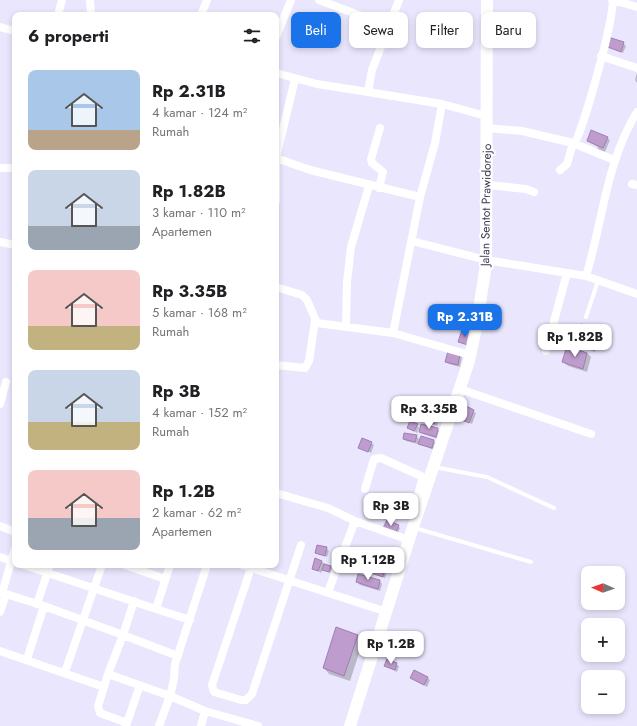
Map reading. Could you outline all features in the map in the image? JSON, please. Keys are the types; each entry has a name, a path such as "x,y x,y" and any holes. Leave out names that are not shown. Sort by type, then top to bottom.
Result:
{"main road":[{"name":"Jalan Sentot Prawidorejo","path":"350,726 413,527 460,389 470,355 486,260 488,185 486,122 487,0"}],"street":[{"path":"59,12 62,0"},
{"path":"90,0 91,12"},
{"path":"202,12 207,0"},
{"path":"279,30 291,0"},
{"path":"319,0 351,12"},
{"path":"393,12 398,0"},
{"path":"560,170 567,164 573,144 578,137 585,118 614,6 613,0 637,7"},
{"path":"0,27 12,30"},
{"path":"368,92 372,70 380,48"},
{"path":"601,56 637,68"},
{"path":"279,74 296,79 442,104 486,122 573,144 614,160"},
{"path":"279,146 296,79"},
{"path":"393,333 420,197 435,143 442,104"},
{"path":"586,276 614,160 629,125 637,112"},
{"path":"379,188 383,172 372,163 371,159 380,128"},
{"path":"279,159 310,170 369,186 420,197"},
{"path":"0,168 12,168"},
{"path":"488,185 526,189 534,192"},
{"path":"346,327 347,282 351,247 369,186"},
{"path":"412,241 486,260 586,276 637,294"},
{"path":"0,242 12,244"},
{"path":"546,351 567,273"},
{"path":"279,288 302,295 307,300 315,320 309,361 305,368 279,365"},
{"path":"315,320 321,324 393,333 470,355"},
{"path":"0,404 6,382"},
{"path":"460,389 592,434"},
{"path":"365,489 374,460 381,458 421,476 422,480 417,498 421,504"},
{"path":"279,494 328,508 354,521 409,540"},
{"path":"328,592 354,521"},
{"path":"0,526 12,531"},
{"path":"251,568 212,685 214,692 242,700 246,700 252,694 301,545"},
{"path":"0,557 12,562"},
{"path":"0,612 3,593 12,565"},
{"path":"27,659 49,568 95,588 190,620"},
{"path":"65,672 84,621 101,568"},
{"path":"132,568 165,580"},
{"path":"156,608 169,568"},
{"path":"159,726 170,696 178,656 206,568"},
{"path":"257,568 387,612"},
{"path":"3,593 41,605 178,656"},
{"path":"134,601 98,706 100,713 127,725 140,685"},
{"path":"0,651 65,672 104,687"},
{"path":"108,674 170,696 205,711 245,724 258,726"},
{"path":"201,726 205,711"}],"lane":[{"path":"586,317 598,280"},
{"path":"434,467 487,478 554,508"},
{"path":"413,527 531,562"}],"building":[{"path":"608,37 624,42 621,52 605,46"},
{"path":"591,130 608,137 603,148 587,141"},
{"path":"581,324 597,329 591,348 575,343"},
{"path":"462,330 471,333 468,345 458,342"},
{"path":"567,346 587,353 583,369 562,362"},
{"path":"448,351 460,354 458,365 445,362"},
{"path":"466,406 474,410 469,423 460,419"},
{"path":"415,409 437,416 434,424 412,417"},
{"path":"410,421 418,424 414,431 407,428"},
{"path":"421,424 438,428 436,437 419,432"},
{"path":"404,433 417,435 415,442 403,439"},
{"path":"421,436 434,440 432,448 418,444"},
{"path":"362,438 372,442 368,452 358,448"},
{"path":"387,520 399,525 395,534 383,528"},
{"path":"317,545 327,547 325,556 315,553"},
{"path":"360,550 375,556 371,564 356,557"},
{"path":"315,558 322,561 318,571 312,569"},
{"path":"385,558 393,562 391,567 383,564"},
{"path":"324,564 331,566 329,572 322,570"},
{"path":"374,565 385,568 383,577 371,573"},
{"path":"358,574 380,580 378,589 356,582"},
{"path":"336,627 358,635 344,676 323,668"},
{"path":"387,659 397,663 395,670 384,666"},
{"path":"414,670 428,677 424,685 410,678"}]}
